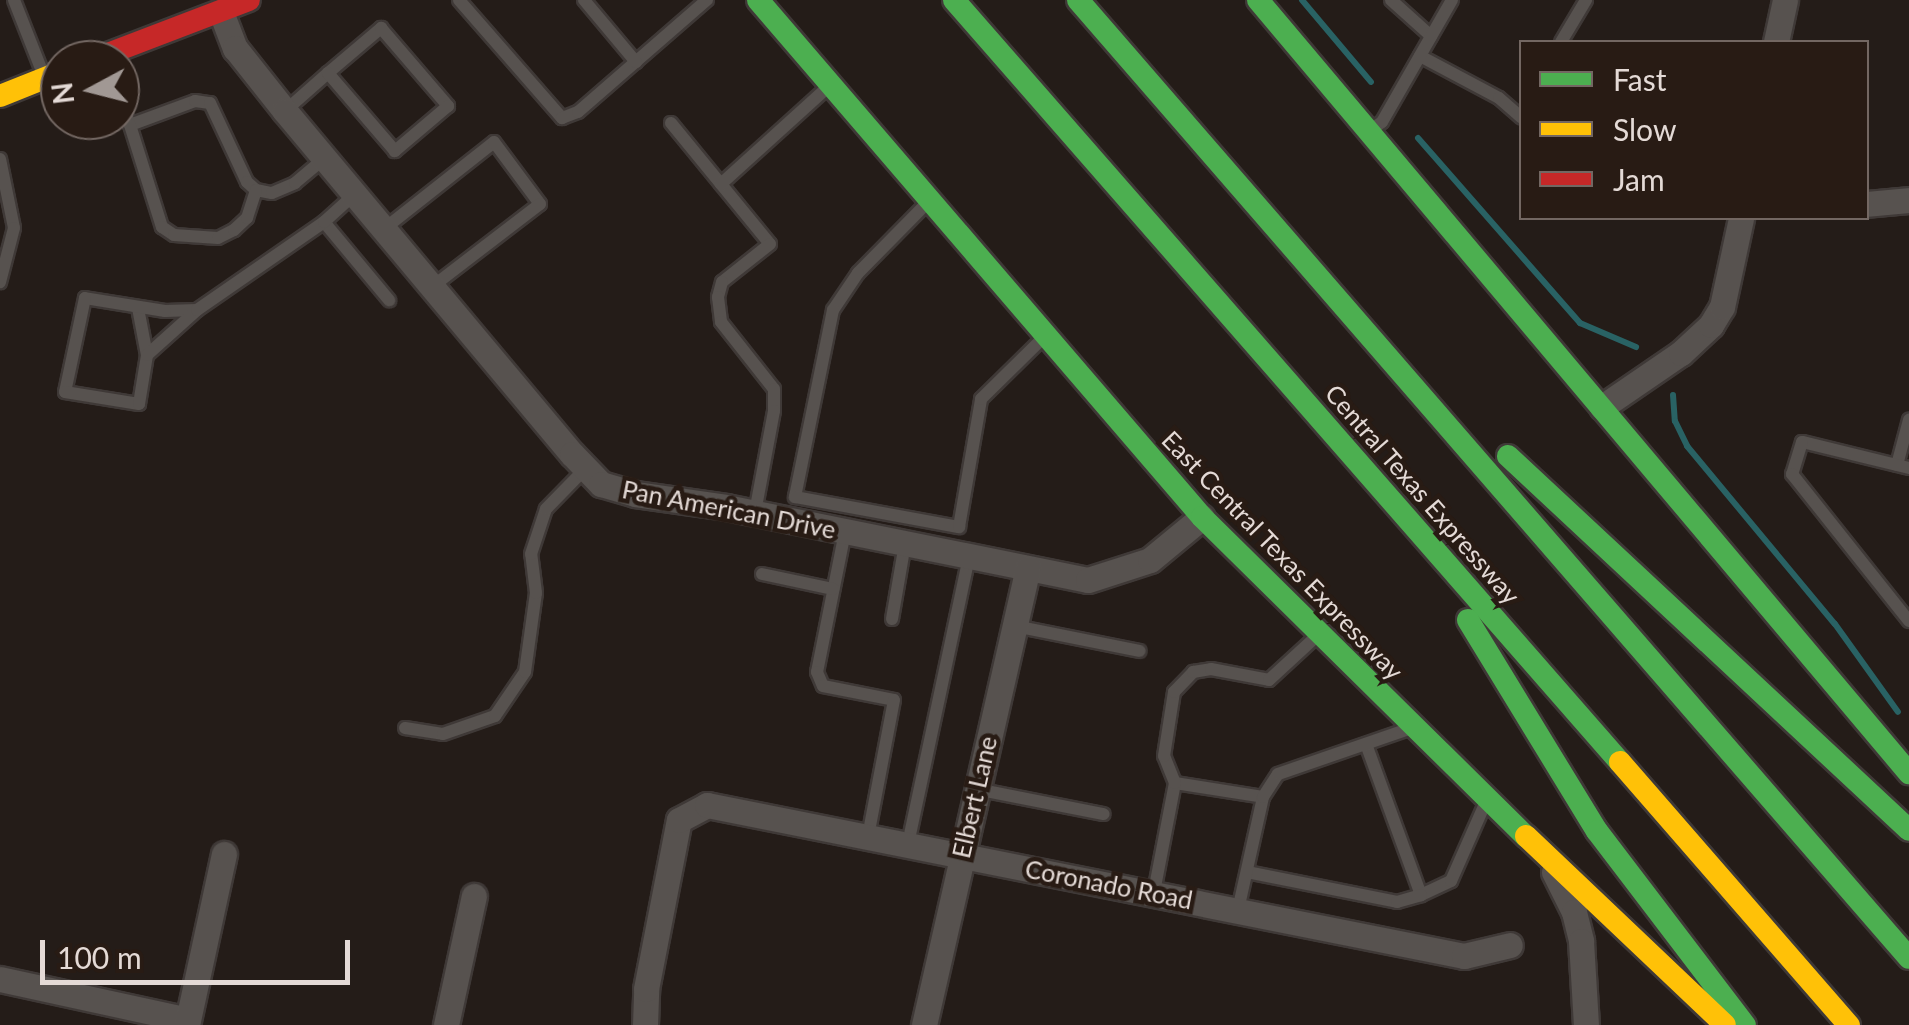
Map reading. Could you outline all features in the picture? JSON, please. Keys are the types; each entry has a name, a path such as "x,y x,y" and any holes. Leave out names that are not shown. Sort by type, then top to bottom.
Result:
{"main road":[{"path":"140,43 249,0"},
{"name":"East Central Texas Expressway","path":"758,0 1202,517 1413,728 1725,1025"},
{"name":"Central Texas Expressway","path":"954,0 1849,1025"},
{"path":"1078,0 1909,958"},
{"path":"1258,0 1904,758"},
{"path":"0,96 40,80"},
{"path":"1431,404 1498,446 1909,830"},
{"path":"1402,512 1597,831 1745,1025"}],"street":[{"path":"1776,40 1785,0"},
{"name":"Pan American Drive","path":"220,12 235,48 285,111 601,484 635,494 755,513 1088,580 1150,560 1202,517"},
{"path":"1869,204 1909,200"},
{"path":"1602,407 1680,354 1712,324 1722,307 1741,220"},
{"name":"Elbert Lane","path":"924,1025 1028,570"},
{"name":"Coronado Road","path":"644,1025 646,989 679,820 706,806 1464,956 1510,945"},
{"path":"1539,846 1574,912 1586,972 1586,1025"},
{"path":"0,979 188,1022 224,854"},
{"path":"446,1025 474,896"}],"lane":[{"path":"459,0 562,118 578,112 707,0"},
{"path":"584,0 636,62"},
{"path":"1391,0 1432,36"},
{"path":"1369,132 1382,122 1452,0"},
{"path":"1563,40 1586,0"},
{"path":"0,13 16,4 40,51"},
{"path":"285,111 328,73 382,28 448,106 395,151 328,73"},
{"path":"1420,56 1499,98 1519,115"},
{"path":"721,184 830,85"},
{"path":"140,121 195,101 210,104 247,182 256,190 272,193 295,183 325,158"},
{"path":"671,123 770,244 722,282 718,297 721,322 774,389 774,411 755,513"},
{"path":"135,140 162,227 174,235 218,238 234,230 247,218 256,190"},
{"path":"384,229 494,142 540,204 432,287"},
{"path":"0,159 7,225 0,282"},
{"path":"148,355 197,310 324,222 356,193"},
{"path":"930,200 858,273 833,310 795,497 959,527 981,399 1046,335"},
{"path":"324,222 390,300"},
{"path":"138,308 148,355 139,404 65,392 85,298 138,308 197,310"},
{"path":"1909,420 1903,467 1802,442 1792,474 1909,621"},
{"path":"405,728 443,734 495,716 526,672 536,594 531,554 546,508 586,468"},
{"path":"845,532 817,672 823,686 894,700 868,836"},
{"path":"892,619 904,544"},
{"path":"908,844 969,557"},
{"path":"762,574 833,588"},
{"path":"1015,626 1140,651"},
{"path":"1154,892 1176,783 1164,756 1174,692 1192,672 1211,669 1269,680 1319,635"},
{"path":"1238,910 1263,796 1278,774 1413,728"},
{"path":"1366,744 1421,894"},
{"path":"1176,783 1263,796"},
{"path":"976,790 1104,814"},
{"path":"1247,872 1397,902 1451,881 1488,798"}],"waterway":[{"path":"1302,0 1371,82"},
{"path":"1418,138 1580,323 1636,347"},
{"path":"1673,395 1675,421 1687,446 1835,624 1898,712"}],"traffic: fast":[{"path":"758,0 1202,517 1526,836"},
{"path":"954,0 1620,762"},
{"path":"1078,0 1909,958"},
{"path":"1258,0 1909,773"},
{"path":"1508,456 1909,830"},
{"path":"1468,620 1597,831 1745,1025"}],"traffic: slow":[{"path":"0,96 40,80"},
{"path":"1620,762 1849,1025"},
{"path":"1526,836 1725,1025"}],"traffic: jam":[{"path":"140,42 249,0"}]}
